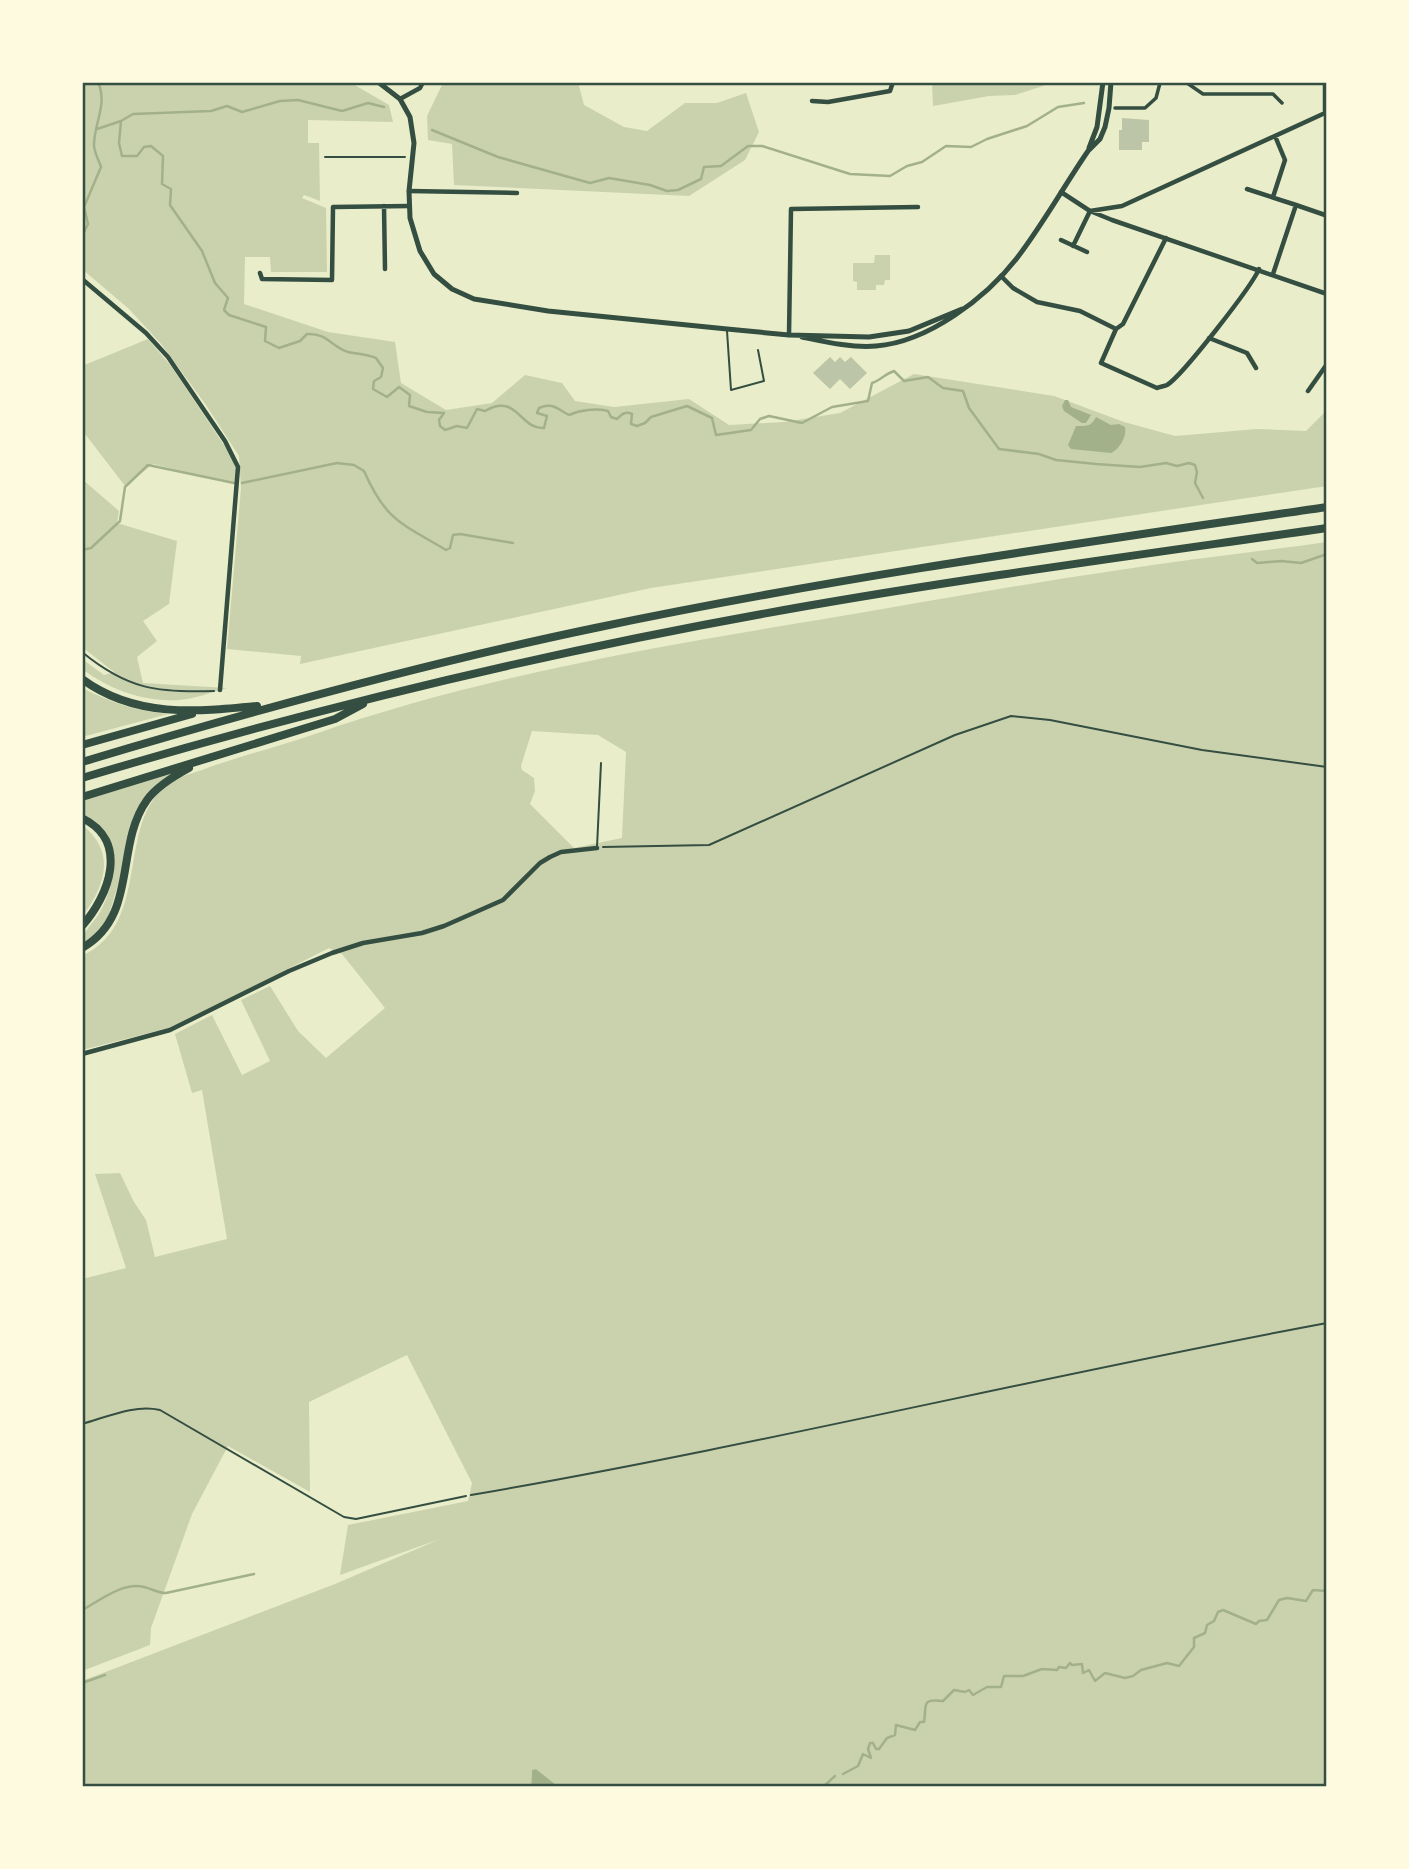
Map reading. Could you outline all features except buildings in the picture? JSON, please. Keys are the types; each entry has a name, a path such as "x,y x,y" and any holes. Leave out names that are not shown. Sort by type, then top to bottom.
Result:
{"highway":[{"path":"82,762 278,704 482,653 704,606 942,565 1327,507"},
{"path":"82,778 230,734 600,646 784,610 1327,528"},
{"path":"82,679 104,693 136,706 201,712"},
{"path":"82,797 335,719 375,698"},
{"path":"82,745 201,712 278,704"},
{"path":"82,948 92,943 113,919 119,903 134,826 148,798 174,776 202,760"},
{"path":"82,818 102,834 111,857 111,872 104,891 82,926"}],"street":[{"path":"379,82 401,100 410,117 413,156 409,206 413,230 427,266 452,289 474,299 513,307 876,346 891,344 925,332 962,309 1001,276 1016,259 1088,151 1100,139 1105,127 1111,82"},
{"path":"401,100 420,88 423,82"},
{"path":"812,101 828,102 890,91 892,82"},
{"path":"1088,151 1097,127 1102,82"},
{"path":"1090,211 1122,206 1325,113 1325,82"},
{"path":"1115,108 1145,108 1156,98 1160,83 1186,83 1203,94 1273,94 1282,103"},
{"path":"1273,197 1285,160 1275,136"},
{"path":"1247,189 1325,215 1327,211"},
{"path":"409,191 517,193"},
{"path":"1060,192 1090,211 1327,294"},
{"path":"1273,274 1296,205"},
{"path":"384,206 385,270"},
{"path":"260,274 262,279 332,280 333,207 409,206"},
{"path":"789,335 791,209 918,207"},
{"path":"1073,246 1090,211"},
{"path":"1166,238 1123,324 1116,329 1101,363 1157,388 1167,386 1209,338 1259,269"},
{"path":"1061,240 1087,252"},
{"path":"1001,276 1013,288 1037,302 1080,312 1116,329"},
{"path":"82,279 146,334 168,357 225,441 238,467 220,691"},
{"path":"1209,338 1247,353 1256,368"},
{"path":"1308,391 1327,365"},
{"path":"82,1054 170,1030 332,953 363,943 422,933 444,926 503,900 540,863 550,857 561,852 597,848"}],"lane":[{"path":"727,330 731,390 764,381 758,350"},
{"path":"597,848 601,763"},
{"path":"82,1424 128,1411 160,1410 344,1517 356,1519 466,1496"}],"path":[{"path":"325,157 413,156"},
{"path":"82,652 97,665 137,686 179,692 220,691"},
{"path":"597,848 619,845 709,845 955,735 1011,716 1051,720 1202,750 1327,767"},
{"path":"466,1496 681,1455 1327,1323"}],"shaded area":[{"path":"84,82 353,84 389,105 393,122 308,120 308,143 319,143 320,201 304,195 302,198 326,208 327,272 271,272 270,257 245,257 244,304 328,332 395,342 401,383 446,410 492,403 525,375 562,383 575,401 614,407 689,399 729,425 784,422 840,413 914,374 1054,396 1124,422 1175,436 1257,429 1306,431 1327,410 1327,486 651,588 300,664 301,656 227,649 241,488 239,456 162,345 129,309 82,269"},
{"path":"459,82 578,82 584,105 624,127 647,131 685,103 717,103 746,93 759,132 745,160 689,196 454,185 452,144 428,140 427,116 442,85"},
{"path":"932,82 1055,82 1015,95 989,96 933,106"},
{"path":"875,255 890,255 890,280 885,280 884,285 876,285 876,290 857,290 857,282 853,281 853,263 874,263"},
{"path":"148,339 171,366 232,457 236,470 235,484 153,464 125,486 82,430 82,366"},
{"path":"1065,400 1068,400 1071,407 1091,415 1086,423 1064,411 1062,406"},
{"path":"1096,417 1111,425 1119,424 1125,427 1120,445 1111,453 1071,449 1068,445 1076,426 1088,425"},
{"path":"82,479 119,511 117,523 177,541 169,604 143,621 157,641 137,657 143,683 227,688 185,699 153,699 116,689 82,669 82,659 104,675 114,672 82,647"},
{"path":"1327,542 1327,1787 564,1787 555,1784 536,1769 532,1770 531,1787 82,1787 82,1681 335,1584 440,1539 340,1575 348,1525 468,1501 472,1483 407,1355 309,1402 310,1492 228,1446 192,1514 151,1628 150,1645 82,1671 82,1279 126,1268 95,1174 120,1173 146,1220 155,1257 227,1239 202,1090 192,1093 175,1034 212,1015 242,1075 270,1061 241,1000 270,986 298,1031 326,1058 385,1008 342,954 329,948 173,1027 82,1050 82,956 105,940 119,919 144,817 156,795 182,776 230,760 440,696 567,666 695,641 1040,582","holes":["532,731 598,735 626,752 622,838 574,848 530,804 535,791 534,778 522,770 521,766"]},
{"path":"82,688 124,705 168,714 82,737"},
{"path":"175,772 146,796 108,917 95,934 82,944 86,931 98,916 106,899 111,885 114,857 105,832 96,821 82,814 82,800"},
{"path":"82,825 100,846 104,870 97,893 82,917"},
{"path":"536,1769 555,1784 564,1787 531,1787 532,1770"}],"waterway":[{"path":"82,236 88,224 84,207 101,167 94,145 102,98 98,82"},
{"path":"121,121 133,114 211,111 227,106 242,112 280,101 298,100 342,111 368,103 384,107"},
{"path":"432,130 498,157 590,183 609,178 650,185 667,191 678,190 701,179 704,167 721,166 748,146 762,146 850,174 890,176 907,166 922,162 946,146 971,147 1027,126 1058,107 1084,103"},
{"path":"97,129 121,121 119,143 122,156 137,156 144,147 151,146 163,156 162,184 171,189 170,205 202,251 215,283 228,298 224,310 229,315 266,327 265,341 279,348 300,341 307,334 314,334 348,352 376,358 383,368 381,377 374,381 373,389 387,397 399,387 410,395 409,406 427,412 444,413 439,420 440,426 445,430 457,426 467,428 477,409 485,411 496,406 511,409 529,424 544,428 547,416 537,413 539,408 544,406 555,407 569,415 588,410 603,410 617,419 630,413 631,424 637,426 651,417 687,406 712,418 716,435 751,430 760,419 769,416 802,423 832,407 868,401 872,383 894,371 904,381 928,377 943,388 963,391 969,408 999,449 1039,454 1056,460 1096,464 1140,467 1189,463 1195,465 1195,483 1203,498"},
{"path":"242,483 337,463 354,465 364,471 380,501 396,519 446,550 450,548 453,535 460,534 513,543"},
{"path":"82,550 91,548 120,521 125,487 148,465 234,483"},
{"path":"1252,559 1257,563 1301,563 1327,554"},
{"path":"82,1613 105,1596 128,1587 144,1587 166,1593 254,1574"},
{"path":"843,1774 858,1766 863,1754 871,1758 868,1749 870,1743 879,1749 887,1738 895,1735 896,1725 915,1730 920,1722 924,1722 926,1704 936,1700 943,1701 954,1690 969,1690 973,1695 987,1687 1001,1687 1004,1676 1023,1676 1042,1669 1057,1670 1059,1667 1066,1668 1070,1663 1082,1664 1083,1673 1089,1670 1095,1681 1105,1673 1125,1678 1141,1670 1167,1663 1179,1666 1194,1647 1194,1638 1205,1633 1207,1625 1214,1621 1218,1612 1223,1610 1256,1624 1267,1620 1279,1600 1287,1598 1306,1601 1313,1590 1327,1591"},
{"path":"82,1683 105,1675"},
{"path":"823,1787 835,1776"}]}
